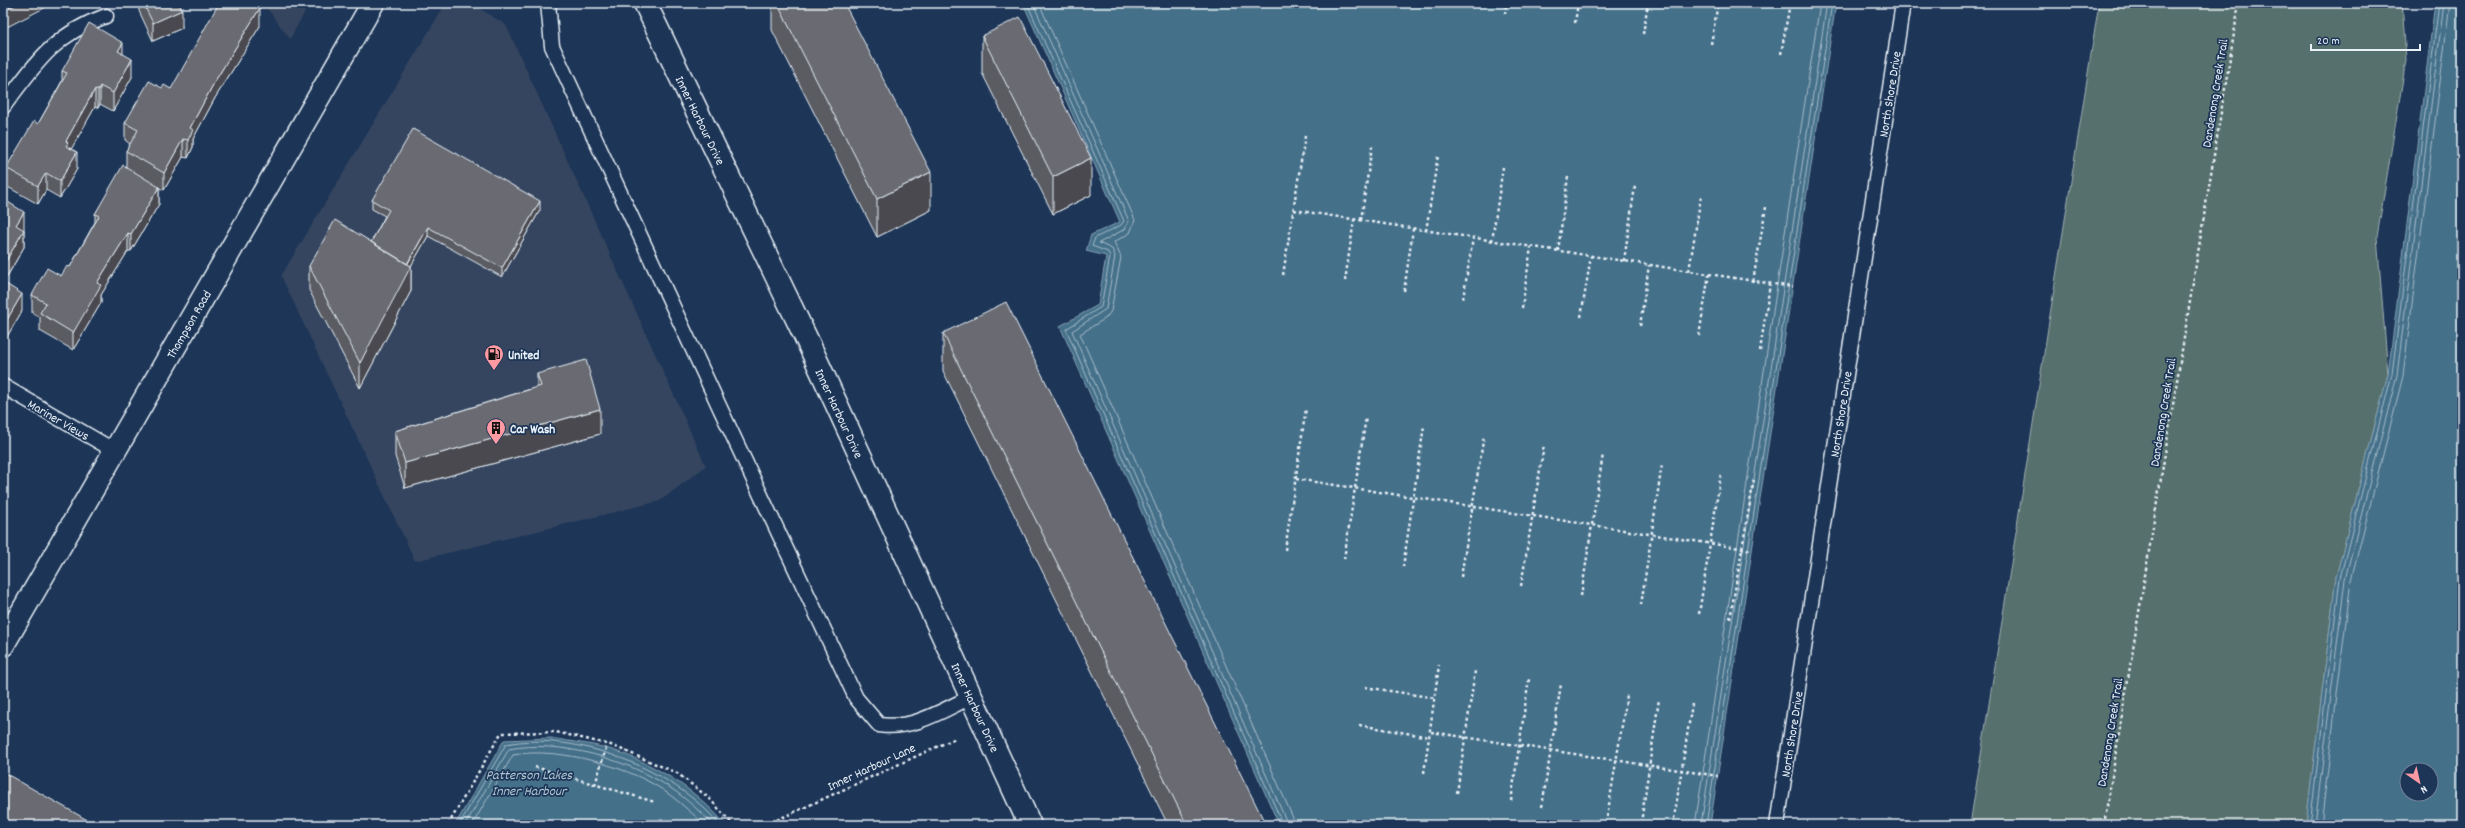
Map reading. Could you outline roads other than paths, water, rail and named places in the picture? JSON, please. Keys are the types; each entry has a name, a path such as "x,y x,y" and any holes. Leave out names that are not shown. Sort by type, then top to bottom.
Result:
{"street":[{"name":"Thompson Road","path":"3,645 373,3"},
{"name":"Inner Harbour Drive","path":"645,3 806,340 1030,825"}],"lane":[{"path":"548,3 552,46 856,698 879,725 895,727 914,724 971,698"},
{"name":"North Shore Drive","path":"1778,825 1903,3"},
{"path":"3,107 46,50 82,24 106,16"},
{"name":"Mariner Views","path":"3,386 115,451"}],"water":[{"path":"1023,3 1836,3 1710,825 1279,825 1060,326 1098,305 1106,256 1086,251 1091,235 1120,222"},
{"path":"2435,3 2462,3 2462,825 2306,825 2336,577 2388,374"},
{"name":"Patterson Lakes Inner Harbour","path":"552,738 606,748 640,760 687,788 726,825 455,825 504,740"}],"place":[{"name":"United","path":"494,371"},
{"name":"Car Wash","path":"496,445"}]}
